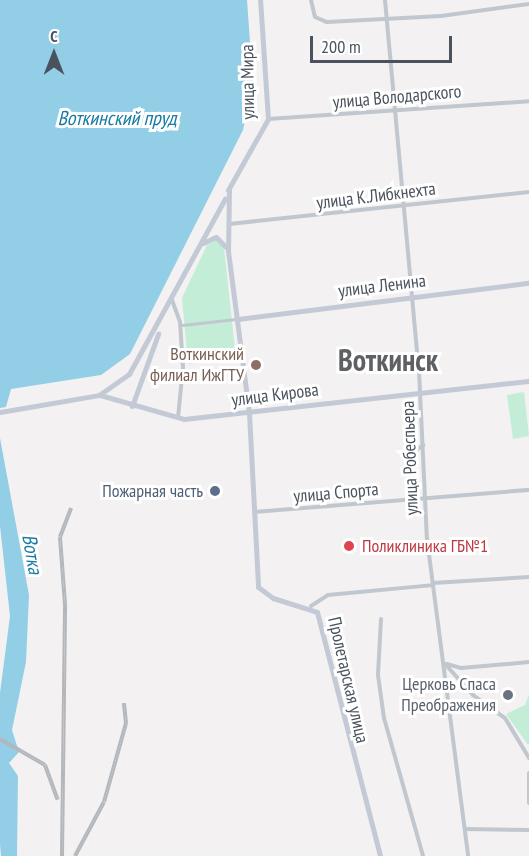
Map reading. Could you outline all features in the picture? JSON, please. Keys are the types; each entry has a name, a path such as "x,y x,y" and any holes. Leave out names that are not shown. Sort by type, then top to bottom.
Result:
{"main road":[{"name":"улица Мира","path":"99,395 135,368 164,318 268,119 260,0"},
{"name":"улица Мира","path":"229,190 226,224 228,251 249,413 254,512"},
{"path":"200,246 216,237 228,251"},
{"name":"улица Ленина","path":"238,318 529,283"},
{"path":"132,406 164,318"},
{"name":"улица Кирова","path":"99,395 178,419 529,381"},
{"path":"2,412 99,395"},
{"name":"Пролетарская улица","path":"254,512 258,587 273,598 311,606 380,856"}],"street":[{"path":"311,0 312,13 322,21 386,18 529,4"},
{"name":"улица Робеспьера","path":"385,0 409,298 420,393 424,499 468,856"},
{"name":"улица Володарского","path":"268,119 394,113 529,101"},
{"name":"улица К.Либкнехта","path":"226,224 529,192"},
{"path":"172,300 180,322 183,367 178,419"},
{"path":"182,325 238,318"},
{"path":"408,456 423,444"},
{"name":"улица Спорта","path":"254,512 529,490"},
{"path":"311,606 328,596 433,584 529,577"},
{"path":"381,619 378,675 384,718 423,856"},
{"path":"445,664 461,668 529,662"},
{"path":"445,664 473,695 506,718 529,758"},
{"path":"529,773 529,804"},
{"path":"465,829 529,830"}],"green space":[{"path":"218,239 224,247 236,358 188,364 182,298 207,245"},
{"path":"524,392 529,436 513,439 507,395"},
{"path":"529,695 528,745 506,714 525,705"}],"water":[{"name":"Воткинский пруд","path":"0,0 247,0 253,84 243,130 130,354 101,375 11,389 6,407 0,408"},
{"path":"0,438 29,595 26,662 12,730 19,752 9,763 18,776 17,856 1,856 0,844 0,693 10,616 0,526"}],"railway":[{"path":"62,856 65,604 60,537 71,508"},
{"path":"75,856 104,802 126,723 124,703"},
{"path":"0,739 45,765 58,800"}],"place":[{"name":"Воткинский филиал ИжГТУ","path":"256,365"},
{"name":"Пожарная часть","path":"215,491"},
{"name":"Поликлиника ГБ№1","path":"349,546"},
{"name":"Церковь Спаса Преображения","path":"508,695"}],"district":[{"name":"Воткинск","path":"388,360"}],"water label":[{"name":"Вотка","path":"32,554"}]}
